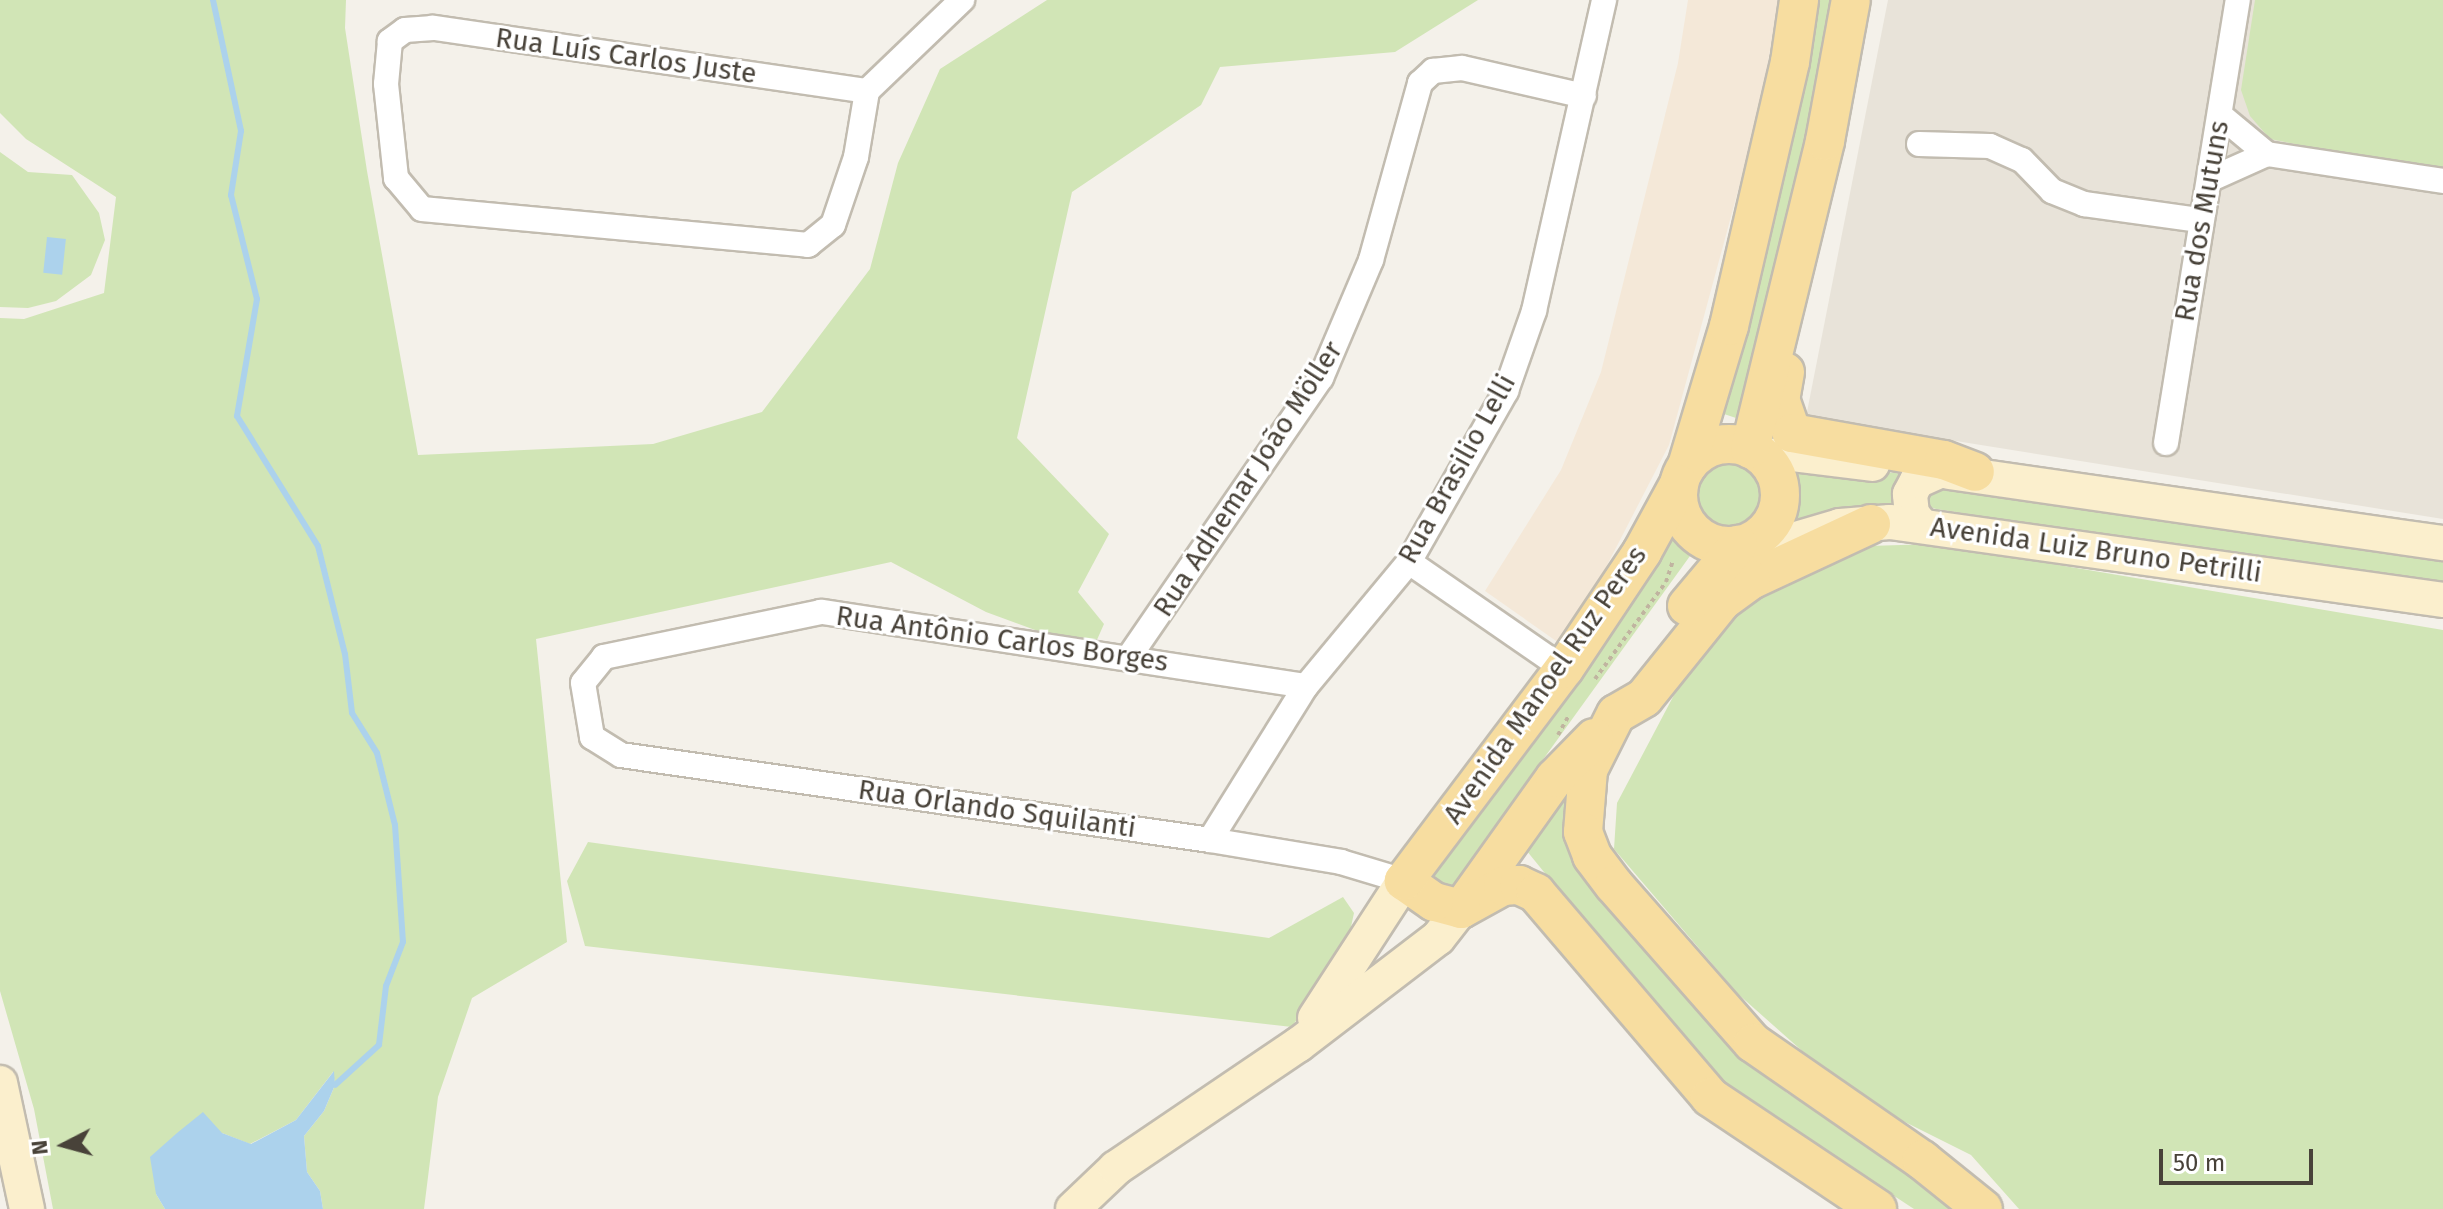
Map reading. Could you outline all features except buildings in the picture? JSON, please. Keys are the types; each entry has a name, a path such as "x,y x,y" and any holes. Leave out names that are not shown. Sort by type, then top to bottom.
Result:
{"main road":[{"name":"Avenida Manoel Ruz Peres","path":"1404,881 1564,669 1642,552 1683,475 1729,326 1790,62 1799,0"},
{"path":"1756,453 1802,224 1853,11"},
{"path":"1802,224 1805,258 1780,399 1792,433 1944,460 1975,472"},
{"path":"1744,544 1713,544 1692,530 1680,509 1683,475 1717,445 1756,453 1776,478 1779,503 1769,526 1744,544 1659,643 1616,714 1583,791 1583,832 1592,856 1753,1043 1922,1160 1983,1209"},
{"name":"Avenida Luiz Bruno Petrilli","path":"1756,453 1791,454 1937,472 1975,472 2443,543"},
{"path":"1922,526 1912,514 1910,494 1917,481 1937,472"},
{"path":"1073,1209 1116,1168 1298,1045 1438,938 1555,778 1616,714 1644,698 1722,601 1751,580 1871,524"},
{"name":"Avenida Luiz Bruno Petrilli","path":"1744,544 1789,541 1840,526 1922,526 2443,600"},
{"path":"1298,1045 1404,881 1434,902 1461,909 1503,886 1519,885 1536,893 1710,1097 1877,1209"},
{"path":"0,1083 27,1209"}],"street":[{"path":"867,91 962,0"},
{"name":"Rua Brasilio Lelli","path":"1210,840 1306,686 1409,562 1506,391 1534,311 1604,0"},
{"name":"Rua dos Mutuns","path":"2166,443 2238,0"},
{"name":"Rua Luís Carlos Juste","path":"433,28 867,91 852,170 833,225 808,245 793,246 676,229 430,211 409,199 396,178 386,84 390,41 405,30 433,28"},
{"name":"Rua Adhemar João Möller","path":"1129,657 1321,378 1349,321 1371,260 1412,99 1433,71 1472,69 1584,96"},
{"path":"2221,116 2267,154 2443,181"},
{"path":"1919,144 1990,146 2022,160 2052,191 2084,204 2200,220"},
{"path":"2211,179 2267,154"},
{"path":"1409,562 1564,669"},
{"name":"Rua Antônio Carlos Borges","path":"592,737 583,683 604,657 821,612 1306,686"},
{"name":"Rua Orlando Squilanti","path":"592,737 621,755 1210,840 1341,862 1404,881"}],"shaded area":[{"path":"1688,0 1779,0 1758,117 1669,445 1587,604 1559,643 1485,591 1561,470 1601,372 1678,63"},
{"path":"1888,0 2443,0 2443,519 1806,417"}],"green space":[{"path":"0,0 346,0 345,28 367,171 418,455 653,444 762,412 870,269 898,163 940,69 1047,0 1478,0 1395,52 1220,67 1201,105 1072,192 1017,438 1109,534 1078,592 1104,624 1096,642 1046,634 986,612 891,562 536,639 567,942 472,998 438,1097 424,1209 323,1209 320,1191 307,1172 304,1136 324,1111 335,1085 333,1072 296,1120 250,1144 222,1133 156,1194 165,1209 53,1209 34,1109 0,991 0,318 24,319 104,293 116,197 26,139 0,113"},
{"path":"1816,0 1841,0 1748,422 1715,411"},
{"path":"2255,0 2443,0 2443,173 2270,139 2250,116 2241,90"},
{"path":"0,152 28,172 72,175 99,213 105,240 91,275 56,301 28,308 0,307"},
{"path":"1729,456 1744,459 1756,467 1764,479 1767,494 1764,509 1756,521 1744,529 1729,532 1714,529 1702,521 1694,509 1691,494 1694,479 1702,467 1714,459"},
{"path":"1791,461 1912,475 1907,507 1789,531 1799,495"},
{"path":"1928,482 2443,559 2443,587 1936,509 1927,506"},
{"path":"1668,532 1690,556 1474,855 1465,889 1433,893 1430,871"},
{"path":"1934,544 2443,630 2443,1209 2019,1209 1971,1155 1853,1096 1738,994 1614,849 1617,803 1674,695 1751,590 1868,546"},
{"path":"1575,769 1564,821 1582,867 1746,1056 1787,1093 1904,1165 1961,1209 1914,1209 1730,1088 1698,1061 1522,845"},
{"path":"588,842 1269,938 1343,897 1354,913 1349,936 1292,1027 585,946 567,881"}],"water":[{"path":"47,237 66,239 62,275 43,273"},
{"path":"334,1071 335,1085 324,1111 304,1136 307,1172 320,1191 323,1209 165,1209 156,1194 150,1157 177,1133 203,1112 222,1133 251,1144 296,1120"}],"waterway":[{"path":"213,0 241,131 231,195 257,299 237,416 318,546 345,654 352,713 377,753 395,825 403,942 386,986 379,1045 335,1085"}]}
